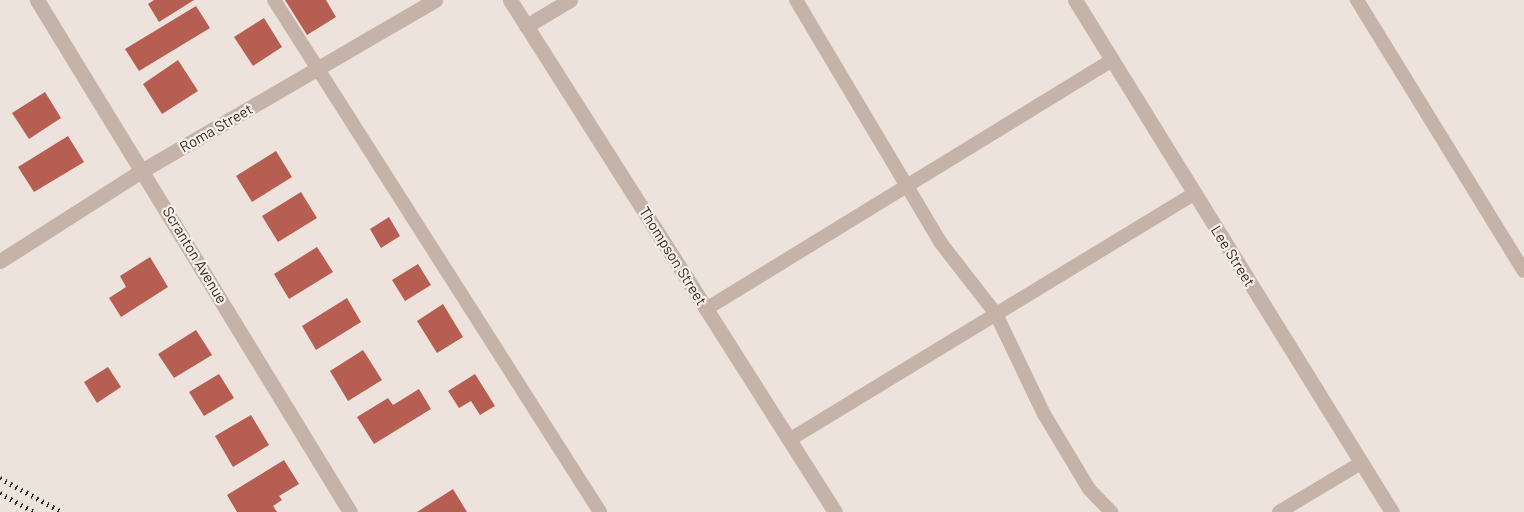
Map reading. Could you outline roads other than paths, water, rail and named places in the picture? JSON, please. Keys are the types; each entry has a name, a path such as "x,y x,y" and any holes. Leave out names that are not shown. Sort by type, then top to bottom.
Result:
{"street":[{"name":"Scranton Avenue","path":"37,0 350,512"},
{"name":"Roma Street","path":"0,261 143,170 435,0"},
{"name":"Thompson Street","path":"510,0 835,512"},
{"path":"526,26 570,0"},
{"name":"Lee Street","path":"1075,0 1392,512"}],"lane":[{"path":"274,0 600,512"},
{"path":"796,0 940,242 996,314 1044,414 1089,489 1111,512"},
{"path":"1357,0 1524,271"},
{"path":"706,309 1112,60"},
{"path":"789,440 1195,194"},
{"path":"1279,512 1361,463"}],"railway":[{"path":"0,478 62,512"},
{"path":"0,493 34,512"}]}
